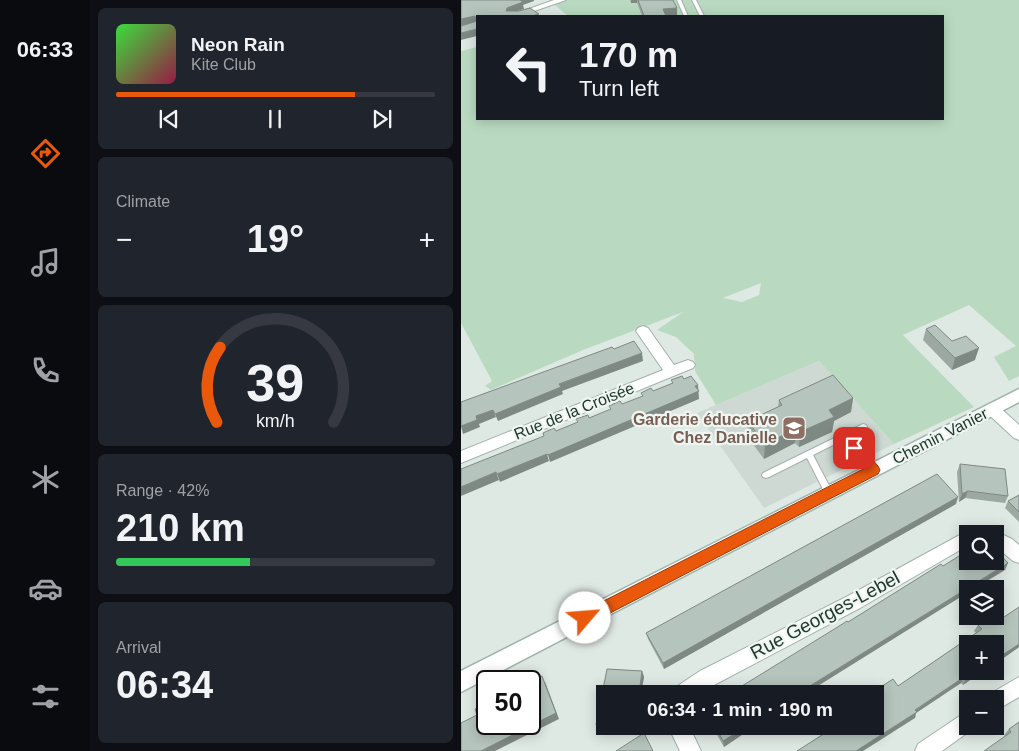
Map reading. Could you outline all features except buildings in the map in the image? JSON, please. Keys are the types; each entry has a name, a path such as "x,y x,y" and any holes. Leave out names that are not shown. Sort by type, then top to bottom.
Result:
{"main road":[{"name":"Chemin Vanier","path":"461,682 1019,394"}],"street":[{"path":"516,15 549,2 562,0"},
{"path":"643,331 672,372"},
{"name":"Rue de la Croisée","path":"461,457 687,365"},
{"path":"992,409 1019,434"},
{"name":"Rue Georges-Lebel","path":"696,685 854,602 959,543"},
{"path":"1004,543 1019,556"},
{"path":"1004,696 1019,686"},
{"path":"925,751 959,727"},
{"path":"683,735 691,751"}],"lane":[{"path":"679,0 686,15"},
{"path":"694,0 702,15"},
{"path":"766,475 863,427"},
{"path":"845,437 873,470"},
{"path":"809,454 829,493"}],"shaded area":[{"name":"Garderie éducative Chez Danielle","path":"819,361 894,444 764,508 697,413"}],"green space":[{"path":"549,0 1019,0 1019,376 1009,381 994,357 1016,346 969,305 903,335 974,407 894,444 819,361 716,405 695,371 694,354 676,337 657,330 683,312 583,350 491,390 485,386 492,381 461,323 461,51 476,47 476,120 944,120 944,15 567,15","holes":["761,283 759,295 742,302 723,298"]}],"place":[{"name":"Garderie éducative Chez Danielle","path":"794,428"}],"route":[{"path":"585,618 873,470 854,448"}]}
